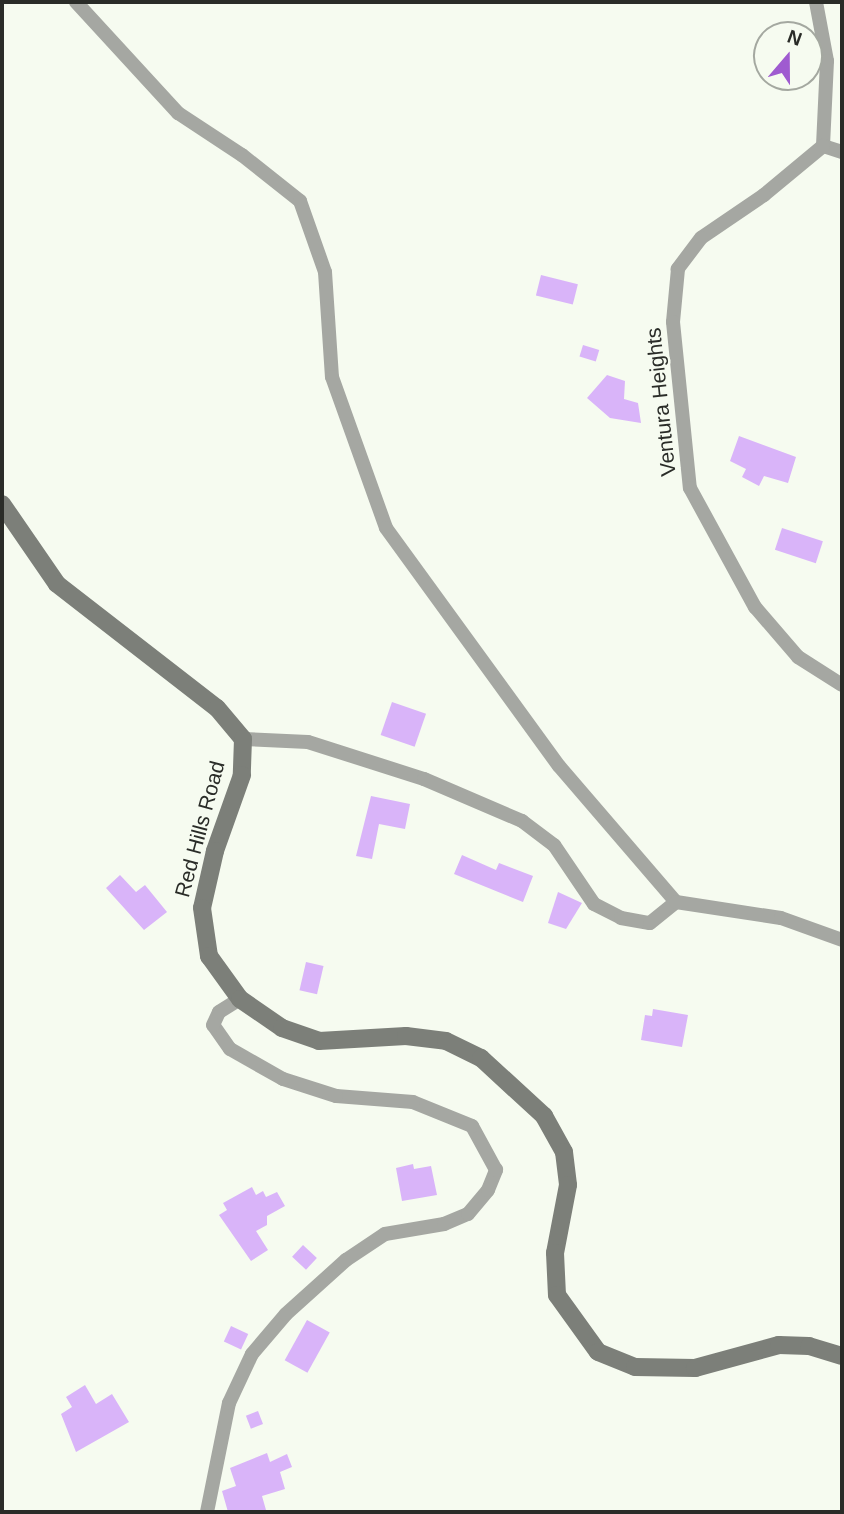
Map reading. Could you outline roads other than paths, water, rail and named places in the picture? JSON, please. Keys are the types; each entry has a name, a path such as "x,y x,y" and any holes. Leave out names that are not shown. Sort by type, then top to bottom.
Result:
{"main road":[{"name":"Red Hills Road","path":"2,504 57,584 217,708 243,739 242,775 215,851 202,908 209,956 240,999 282,1028 319,1041 406,1036 446,1041 481,1058 544,1116 564,1152 568,1185 555,1254 557,1295 597,1352 635,1367 695,1367 779,1345 808,1346 842,1356"}],"street":[{"path":"76,2 178,114 242,155 300,201 325,272 332,377 386,528 559,766 676,902 781,918 842,940"},
{"path":"816,2 827,61 823,146 842,152"},
{"name":"Ventura Heights","path":"823,146 764,195 701,237 678,269 673,322 690,488 755,607 798,657 842,685"},
{"path":"243,739 308,742 424,779 522,821 554,845 594,904 621,918 650,923 676,902"},
{"path":"207,1512 229,1403 252,1354 277,1324 346,1261 386,1234 444,1224 468,1214 488,1190 496,1170 472,1126 413,1102 335,1096 283,1079 230,1049 213,1025 219,1012 240,999"}]}
